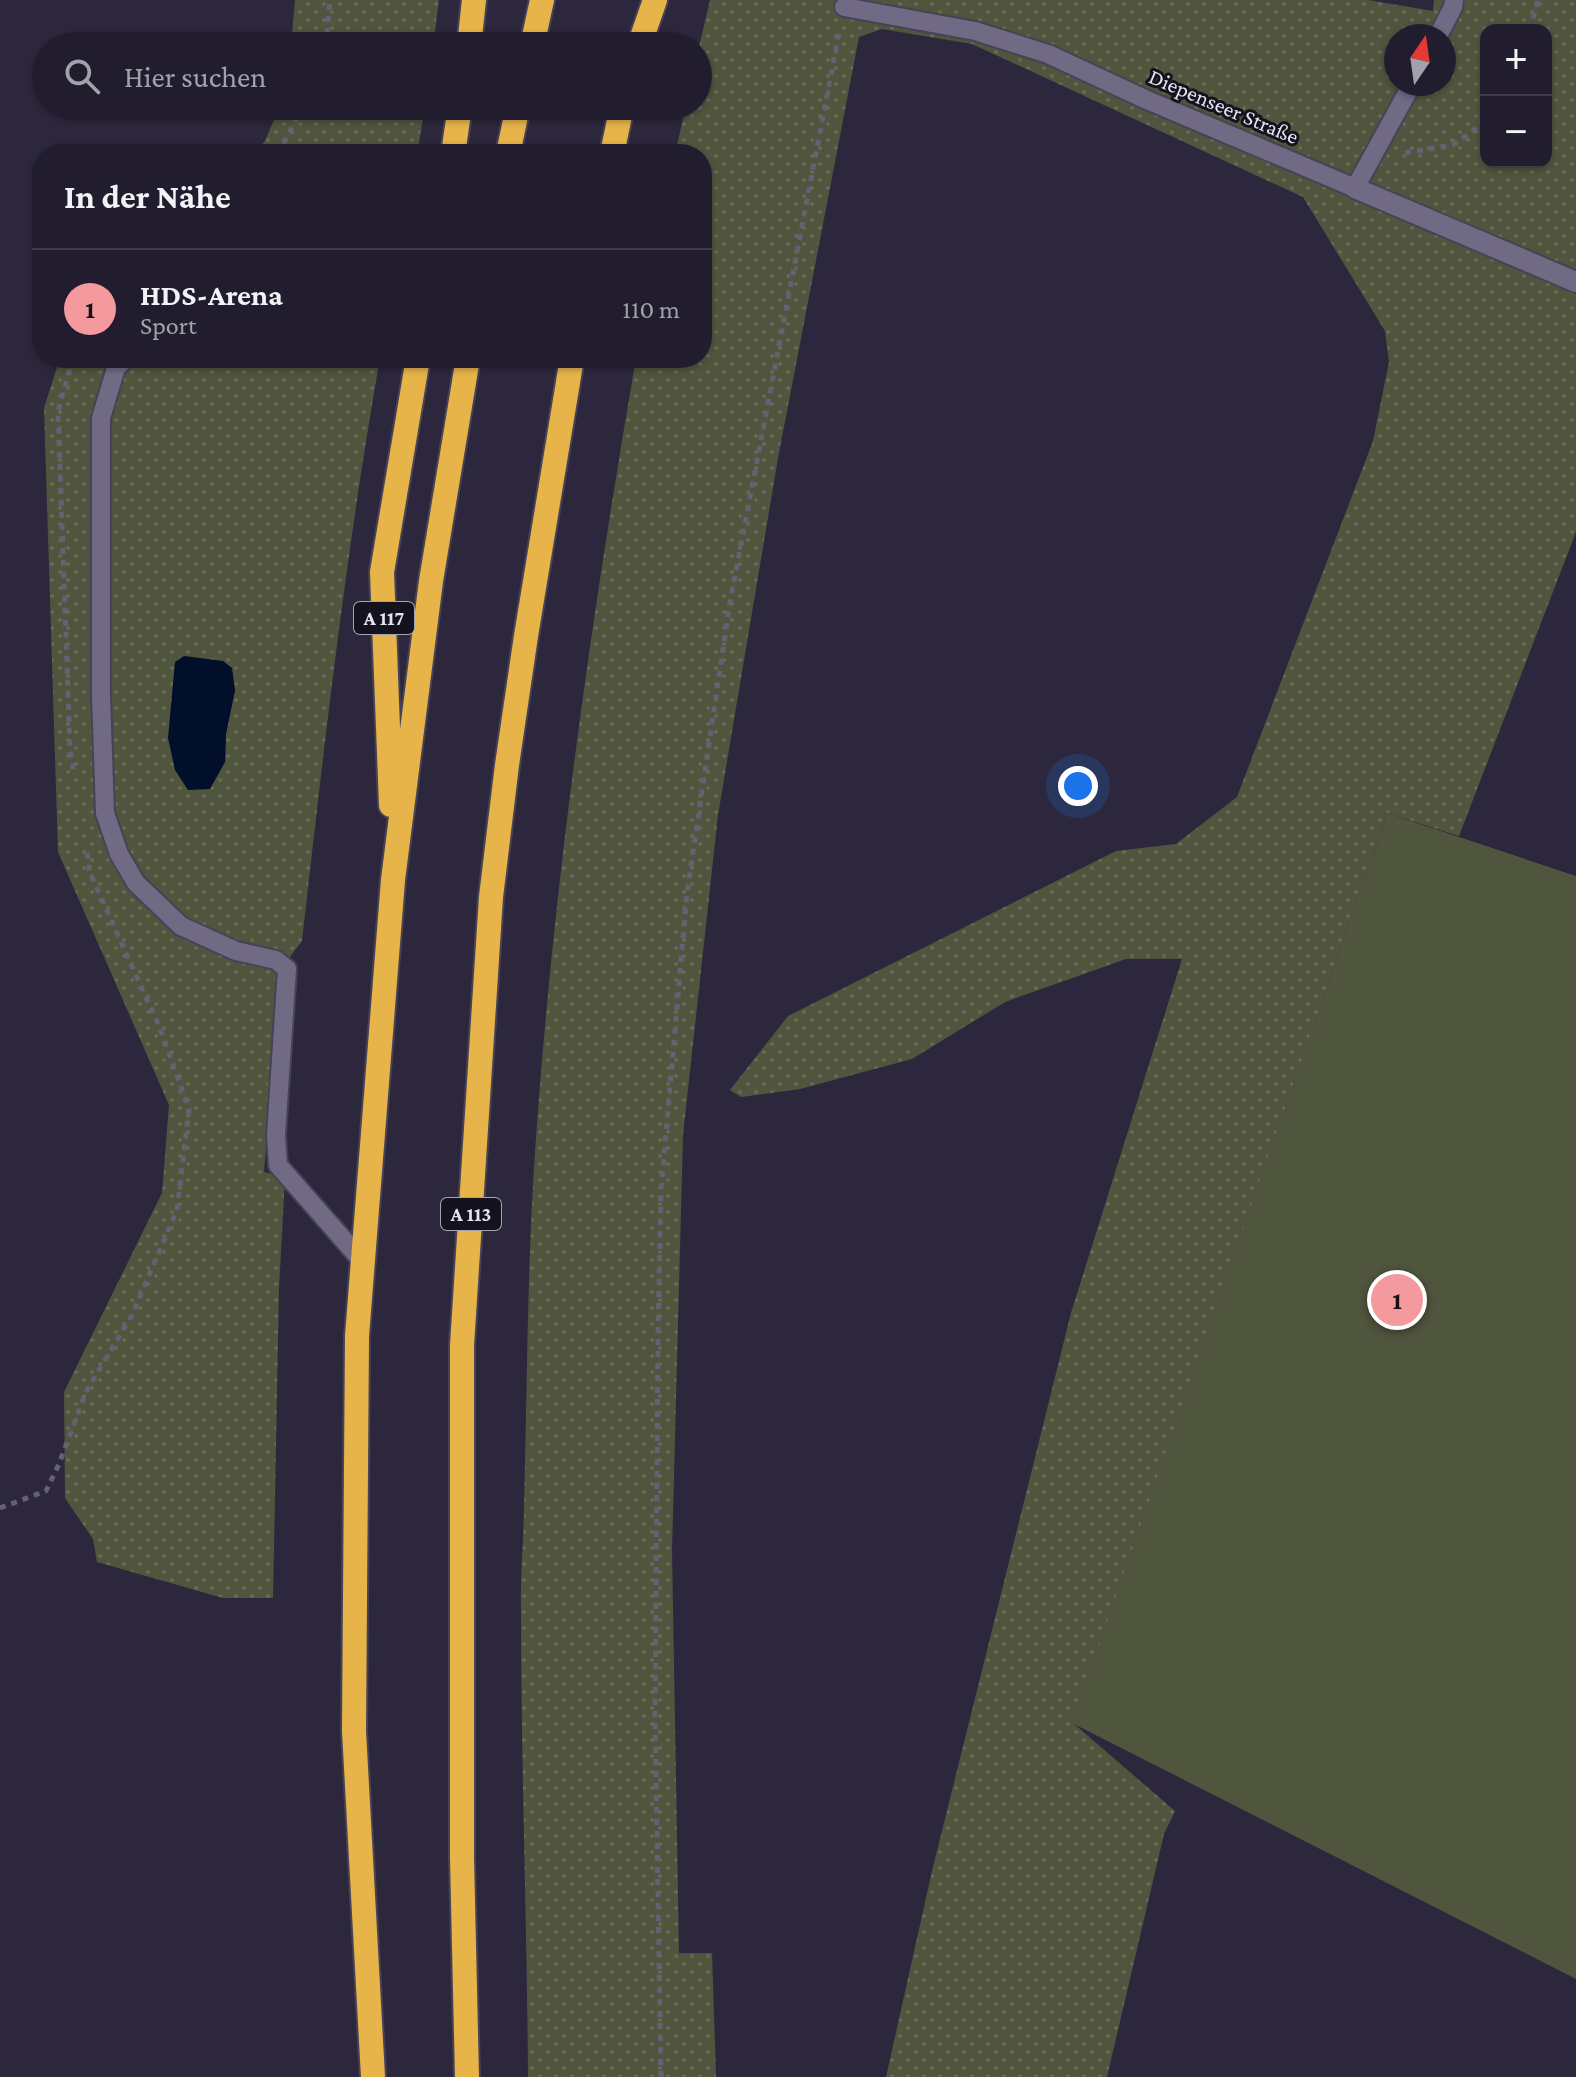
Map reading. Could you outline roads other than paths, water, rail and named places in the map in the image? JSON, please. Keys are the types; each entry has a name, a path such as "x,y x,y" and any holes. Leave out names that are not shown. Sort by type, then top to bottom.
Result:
{"highway":[{"path":"471,32 474,0"},
{"path":"535,32 542,0"},
{"path":"640,32 646,0"},
{"path":"642,32 655,0"},
{"path":"454,144 458,120"},
{"path":"510,144 515,120"},
{"path":"614,144 619,120"},
{"name":"A 117","path":"393,880 382,572 416,368"},
{"path":"373,2077 354,1731 357,1336 393,880 431,581 466,368"},
{"name":"A 113","path":"467,2077 462,1858 462,1345 491,897 524,651 570,368"}],"street":[{"name":"Diepenseer Straße","path":"1355,188 1576,282"}],"lane":[{"path":"1444,24 1454,0"},
{"name":"Diepenseer Straße","path":"844,7 975,31 1048,54 1147,100 1355,188"},
{"path":"1355,188 1405,96"},
{"path":"116,368 101,418 101,696 105,813 119,854 136,883 181,926 236,951 276,960 287,969 276,1135 278,1165 363,1262"}],"water":[{"path":"184,656 223,661 232,668 235,690 226,734 225,762 210,789 188,790 175,770 168,738 175,662"}],"place":[{"name":"HDS-Arena","path":"1397,1300"}]}
